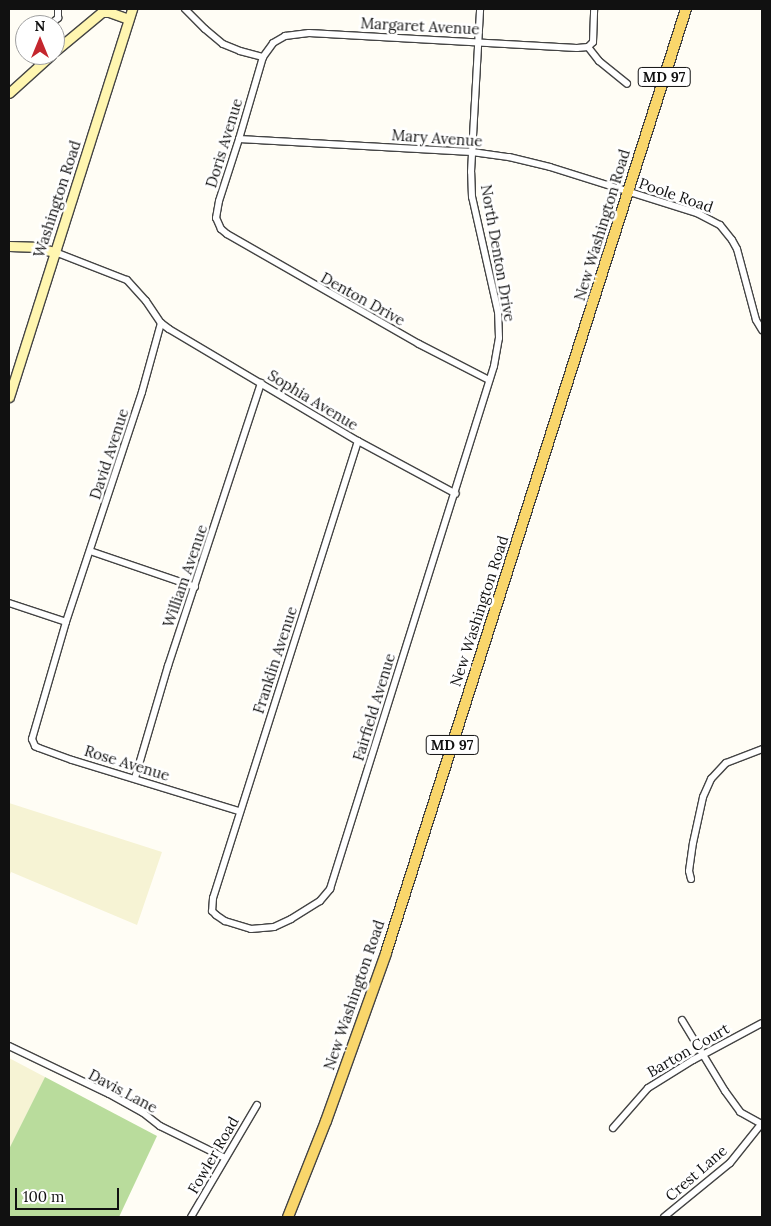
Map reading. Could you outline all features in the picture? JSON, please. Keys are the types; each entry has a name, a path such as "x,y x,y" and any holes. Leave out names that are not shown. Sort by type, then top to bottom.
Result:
{"main road":[{"path":"65,42 103,9"},
{"name":"Washington Road","path":"9,397 132,9"},
{"name":"New Washington Road","path":"288,1217 326,1121 386,953 686,9"},
{"path":"95,17 105,12 128,19"},
{"path":"9,93 40,65"},
{"path":"9,246 33,247 55,252"}],"street":[{"path":"185,9 223,44 263,57"},
{"name":"North Denton Drive","path":"480,9 472,152 474,212 494,290 500,324 497,353 489,380"},
{"path":"594,9 592,42 588,47 599,61 627,84"},
{"name":"Margaret Avenue","path":"263,57 278,39 298,33 576,48 588,47"},
{"name":"Doris Avenue","path":"227,234 219,226 216,218 217,208 263,57"},
{"name":"Mary Avenue","path":"239,139 472,152 526,160 628,191"},
{"name":"Poole Road","path":"628,191 704,215 727,232 737,249 752,308 762,330"},
{"name":"Denton Drive","path":"227,234 419,344 489,380"},
{"path":"55,252 126,280 146,301 161,323"},
{"name":"Sophia Avenue","path":"161,323 187,341 358,440 456,494"},
{"name":"David Avenue","path":"37,718 66,622 142,392 161,323"},
{"name":"Fairfield Avenue","path":"216,888 212,906 216,915 225,921 259,930 274,927 291,919 320,901 330,889 456,494 489,380"},
{"name":"William Avenue","path":"135,778 168,666 261,383"},
{"name":"Franklin Avenue","path":"216,888 358,440"},
{"path":"90,551 195,587"},
{"path":"9,603 66,622"},
{"name":"Rose Avenue","path":"37,718 32,739 35,746 72,760 240,811"},
{"path":"691,879 689,871 693,843 703,797 711,779 726,763 762,749"},
{"path":"682,1020 740,1112 762,1123"},
{"name":"Barton Court","path":"613,1128 648,1088 762,1023"},
{"name":"Davis Lane","path":"9,1046 109,1094 142,1112 160,1126 225,1158"},
{"name":"Fowler Road","path":"191,1217 256,1105"},
{"name":"Crest Lane","path":"664,1217 730,1163 762,1123"}],"shaded area":[{"path":"9,803 162,852 137,925 11,872 9,877"},
{"path":"9,1058 45,1077 9,1149"}],"green space":[{"path":"45,1077 157,1136 119,1217 9,1217 9,1149"}]}
